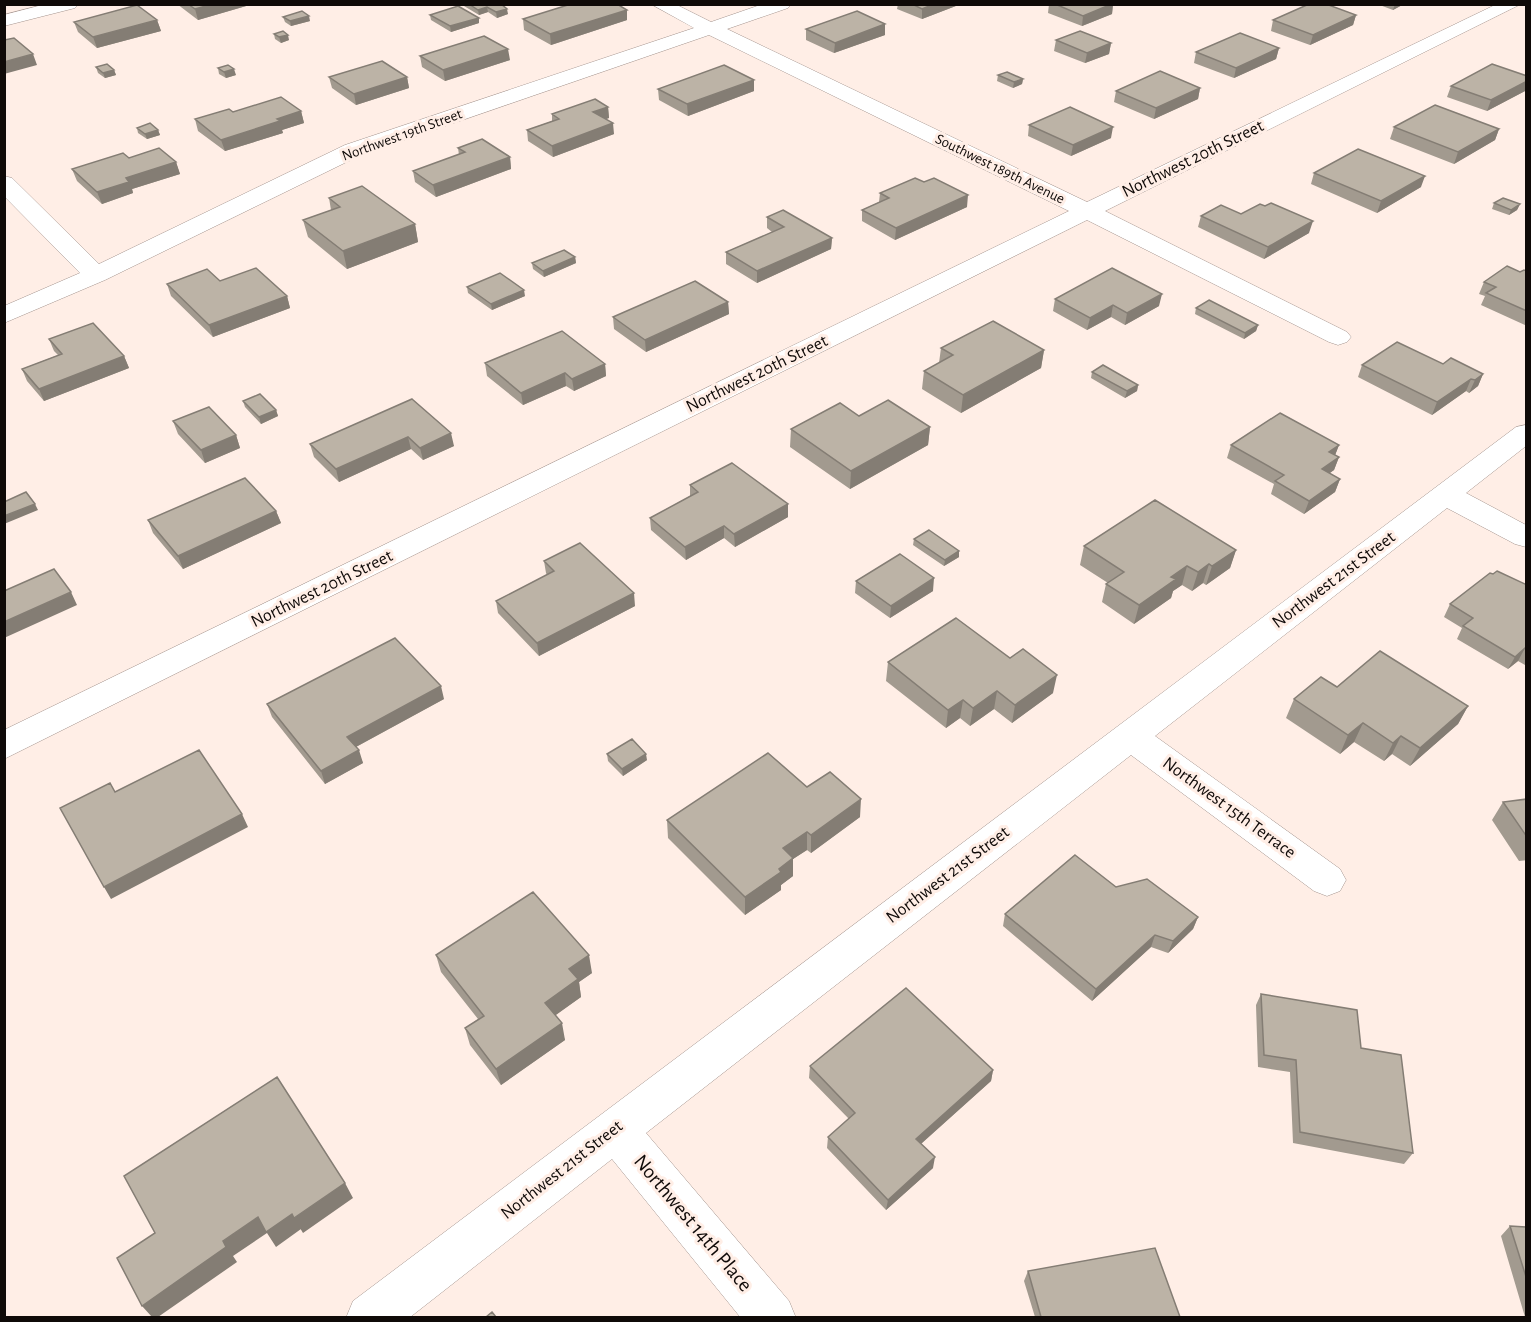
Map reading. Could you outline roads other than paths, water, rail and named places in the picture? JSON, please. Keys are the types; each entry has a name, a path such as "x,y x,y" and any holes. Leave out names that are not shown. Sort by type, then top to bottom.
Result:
{"street":[{"path":"4,21 69,4"},
{"name":"Southwest 189th Avenue","path":"660,4 1087,211 1338,337"},
{"name":"Northwest 19th Street","path":"4,316 96,275 353,150 782,4"},
{"name":"Northwest 20th Street","path":"4,746 1087,211 1512,4"},
{"path":"4,183 96,275"},
{"name":"Northwest 21st Street","path":"370,1317 1527,433"},
{"path":"1446,495 1527,537"},
{"name":"Northwest 15th Terrace","path":"1130,735 1327,880"},
{"name":"Northwest 14th Place","path":"615,1129 772,1317"}]}
